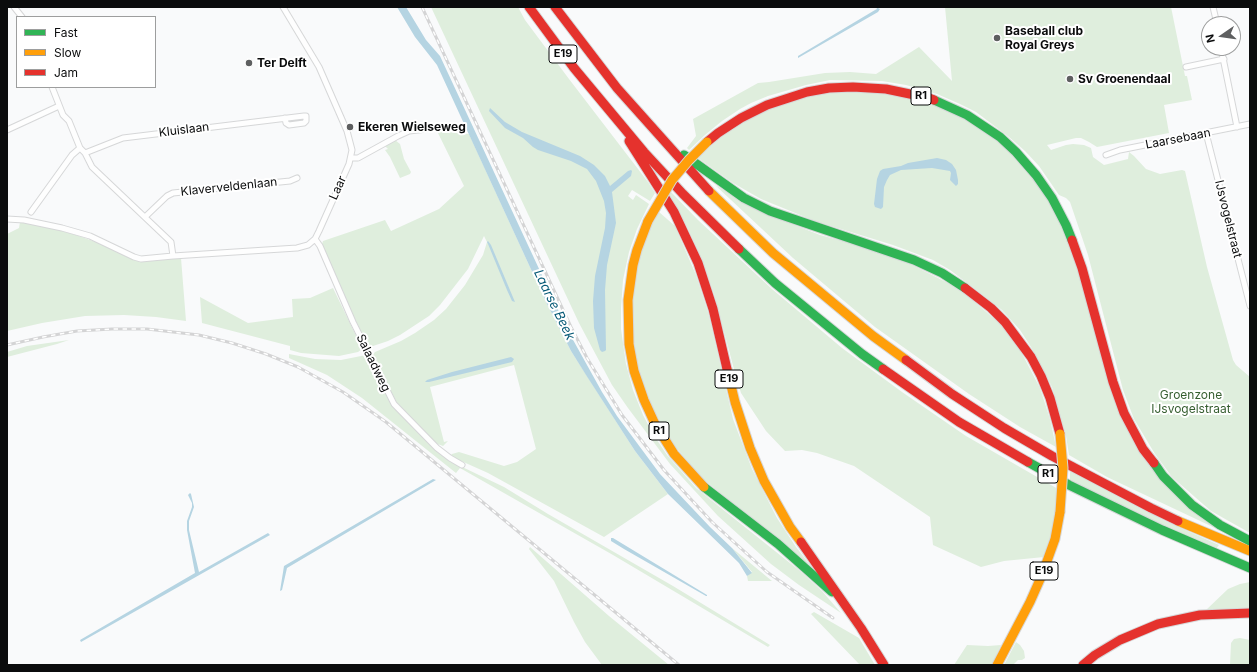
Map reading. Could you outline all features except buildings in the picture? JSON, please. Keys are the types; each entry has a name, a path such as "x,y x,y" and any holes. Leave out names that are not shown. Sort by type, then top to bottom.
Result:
{"highway":[{"name":"E19","path":"529,7 574,68 612,114 683,194 744,254 806,309 862,354"},
{"name":"E19","path":"555,7 604,72 658,136 699,181 768,247 811,285 874,336"},
{"name":"R1","path":"884,665 868,638 840,599 778,544 703,486 674,454 655,424 644,400 634,371 629,344 628,300 633,264 648,220 672,180 707,142 741,118 767,105 807,92 829,88 853,87 886,89 907,92 929,98 967,115 1000,137 1016,152 1036,175 1052,198 1066,225 1082,268 1113,382 1124,413 1143,448 1163,476 1192,505 1212,520 1250,541"},
{"name":"E19","path":"612,114 674,212 698,263 713,310 735,402 750,448 764,481 790,527 840,599"},
{"name":"E19","path":"658,136 744,198 757,205 784,217 914,260 942,273 971,292 991,308 1005,322 1031,357 1050,398 1060,434 1063,468 1060,512 1055,539 1047,562 1036,588 997,665"},
{"name":"R1","path":"874,336 952,394 1004,428 1047,453 1145,505 1200,531 1250,551"},
{"name":"R1","path":"862,354 959,422 1031,464 1075,488 1162,530 1250,568"},
{"path":"1083,665 1095,655 1120,640 1158,624 1200,615 1250,613"}],"street":[{"path":"14,7 21,16"},
{"name":"Laar","path":"283,7 310,51 326,82 352,150 349,164 315,239"},
{"path":"1223,56 1237,127"},
{"path":"1186,66 1224,59"},
{"path":"52,88 63,115 69,122 80,148 85,153 88,161 97,172 171,242 174,256"},
{"path":"7,130 59,106"},
{"name":"Kluislaan","path":"85,153 124,138 285,118"},
{"name":"Laarsebaan","path":"1106,155 1120,150 1250,124"},
{"path":"350,158 358,158 409,131 427,129"},
{"name":"IJsvogelstraat","path":"1206,133 1250,306"},
{"path":"30,212 72,155 80,148"},
{"name":"Klaverveldenlaan","path":"145,217 167,196 173,193 290,181 297,178"},
{"path":"7,219 32,222 90,236 141,259 297,248 308,245 315,239"},
{"name":"Salaadweg","path":"315,239 320,246 353,322 388,395 394,404 438,448 450,458 462,465"}],"green space":[{"path":"431,7 518,7 525,20 648,182 655,193 650,201 632,190 628,196 633,200 636,195 649,204 637,229 629,252 623,280 621,308 621,329 626,364 633,390 643,415 653,434 667,455 696,488 800,571 822,591 841,613 771,564 718,516 670,464 612,385 579,323"},
{"name":"Groenzone IJsvogelstraat","path":"945,7 1171,7 1185,76 1187,76 1192,100 1164,105 1169,133 1097,147 1081,138 1047,145 1051,150 1066,145 1084,145 1091,148 1093,157 1104,165 1128,159 1129,152 1146,169 1160,174 1182,170 1185,171 1207,267 1233,360 1236,365 1250,377 1250,533 1211,511 1172,477 1155,454 1134,419 1123,390 1088,255 1070,202 1066,198 1059,195 1039,166 1025,151 976,112 937,94 906,85 882,81 830,80 768,96 751,103 722,121 689,150 687,148 696,136 693,119 758,83 825,73 850,72 876,74 919,47 952,81"},
{"path":"852,91 880,91 913,98 938,106 963,117 987,133 1014,155 1032,174 1060,221 1070,246 1110,386 1133,441 1144,459 1173,493 1216,527 1215,528 1107,477 1069,455 1066,436 1052,387 1031,347 1020,330 1002,310 950,270 933,260 893,245 815,221 761,199 733,183 698,158 727,131 757,113 811,95"},
{"path":"437,131 469,134 546,302 571,351 635,451 668,494 604,537 488,473 450,456 459,452 504,466 517,462 536,449 514,365 430,387 444,442 448,441 443,446 435,443 394,401 372,356 375,352 401,341 415,333 434,320 446,309 465,285 483,255 487,242 484,236 468,269 440,305 429,316 400,335 370,347 367,344 350,309 322,244 323,241 385,220 391,231 439,209 464,186"},
{"path":"395,140 400,144 404,159 411,172 410,174 400,178 385,150 388,149 384,145"},
{"path":"715,185 759,210 787,222 820,235 854,244 906,262 948,283 968,296 1000,324 1017,344 1040,388 1050,419 1056,447 1020,427 969,394 875,327 793,258"},
{"path":"671,192 698,220 772,289 842,348 966,436 1058,489 1056,511 1051,536 1044,557 1004,561 981,567 933,545 930,517 854,466 817,453 802,450 785,451 766,431 741,393 714,294 702,260 688,229 669,195"},
{"path":"659,212 675,226 696,275 708,312 733,419 752,469 777,518 796,547 814,570 702,478 673,444 654,411 644,388 637,364 633,335 632,301 638,260 652,223"},
{"path":"20,222 56,229 76,235 110,247 137,261 143,262 156,259 181,258 186,321 124,315 85,316 42,323 7,331 7,234 19,228"},
{"path":"333,288 362,348 358,352 339,356 301,353 290,350 290,346 202,323 200,297 248,323 293,317 292,299 310,298"},
{"path":"69,340 7,357 7,352 27,346"},
{"path":"289,354 315,359 341,360 366,355 393,406 437,451 456,464 504,487 770,645 768,647 613,555 460,468 456,473 362,398 327,375 289,358"},
{"path":"1070,471 1165,521 1219,545 1216,549 1163,526 1070,481"},
{"path":"530,547 609,616 669,665 602,665 585,642 554,581 529,549"},
{"path":"732,548 772,581 748,581 747,576 752,572"},
{"path":"1250,582 1250,609 1206,610 1228,589"},
{"path":"814,612 859,638 875,665 860,665 811,614"},
{"path":"1240,638 1250,640 1250,665 1230,665 1231,643 1234,639"},
{"path":"1016,642 1024,651 1025,658 1018,660 1014,664 1004,665"},
{"path":"967,645 1001,645 992,665 954,665"}],"water":[{"name":"Laarse Beek","path":"397,7 406,7 426,40 440,56 567,329 617,416 660,474 732,548 752,573 747,576 739,563 668,494 635,451 586,375 571,351 546,302 437,65 415,37"},
{"path":"876,7 880,9 878,12 798,58 798,56 877,9"},
{"path":"490,108 505,122 522,132 580,156 594,165 605,176 610,186 628,171 632,171 631,176 612,192 616,223 607,265 605,290 605,351 602,352 600,350 594,328 593,301 595,276 605,228 606,213 604,201 596,181 587,169 571,161 538,150 523,138 505,128 489,111"},
{"path":"937,158 946,160 952,164 956,170 958,180 958,184 956,186 950,180 950,171 932,168 901,170 890,175 887,180 884,187 883,207 881,209 875,207 874,204 877,179 880,171 908,163"},
{"path":"488,241 515,302 512,301 507,290 487,242"},
{"path":"511,357 514,359 512,362 425,382 452,372"},
{"path":"433,479 436,480 287,568 282,590 280,591 284,566"},
{"path":"190,493 194,507 189,521 189,530 199,572 268,533 270,535 81,642 80,640 195,573 187,530 187,521 192,507 192,503 188,495"},
{"path":"611,538 707,596 611,541"}],"railway":[{"path":"422,7 571,327 587,358 622,415 664,470 712,522 767,572 833,618"},
{"path":"7,345 77,331 147,329 199,335 232,343 266,354 298,367 343,392 386,422 679,665"}],"traffic: fast":[{"path":"934,100 967,115 1000,137 1016,152 1036,175 1052,198 1072,240"},
{"path":"684,155 744,198 770,211 914,260 942,273 965,288"},
{"path":"739,249 775,283 862,354 883,369"},
{"path":"1028,462 1069,485 1162,530 1250,568"},
{"path":"1154,463 1163,476 1192,505 1220,525 1250,541"},
{"path":"704,487 778,544 832,592"}],"traffic: slow":[{"path":"648,221 672,180 707,142"},
{"path":"709,191 773,253 873,336 906,360"},
{"path":"648,221 633,265 628,300 629,344 634,371 644,400 655,424 674,454 704,487"},
{"path":"727,369 735,402 750,448 764,481 790,527 801,542"},
{"path":"1060,434 1063,468 1060,512"},
{"path":"997,665 1030,602 1042,575 1055,539 1060,512"},
{"path":"1178,521 1250,551"}],"traffic: jam":[{"path":"529,7 574,68 644,152 683,194 739,249"},
{"path":"555,7 617,88 709,191"},
{"path":"707,142 741,118 767,105 807,92 829,88 853,87 886,89 934,100"},
{"path":"629,141 674,212 698,263 713,309 727,369"},
{"path":"1072,240 1082,268 1113,382 1124,413 1143,449 1154,463"},
{"path":"965,288 991,308 1005,322 1031,357 1050,398 1060,434"},
{"path":"906,360 952,394 1004,428 1052,456 1178,521"},
{"path":"883,369 959,422 1028,462"},
{"path":"801,542 861,628 884,665"},
{"path":"1083,665 1095,655 1120,640 1158,624 1200,615 1250,613"}],"place":[{"name":"Baseball club Royal Greys","path":"997,38"},
{"name":"Ter Delft","path":"249,63"},
{"name":"Sv Groenendaal","path":"1070,79"},
{"name":"Ekeren Wielseweg","path":"350,127"}]}
